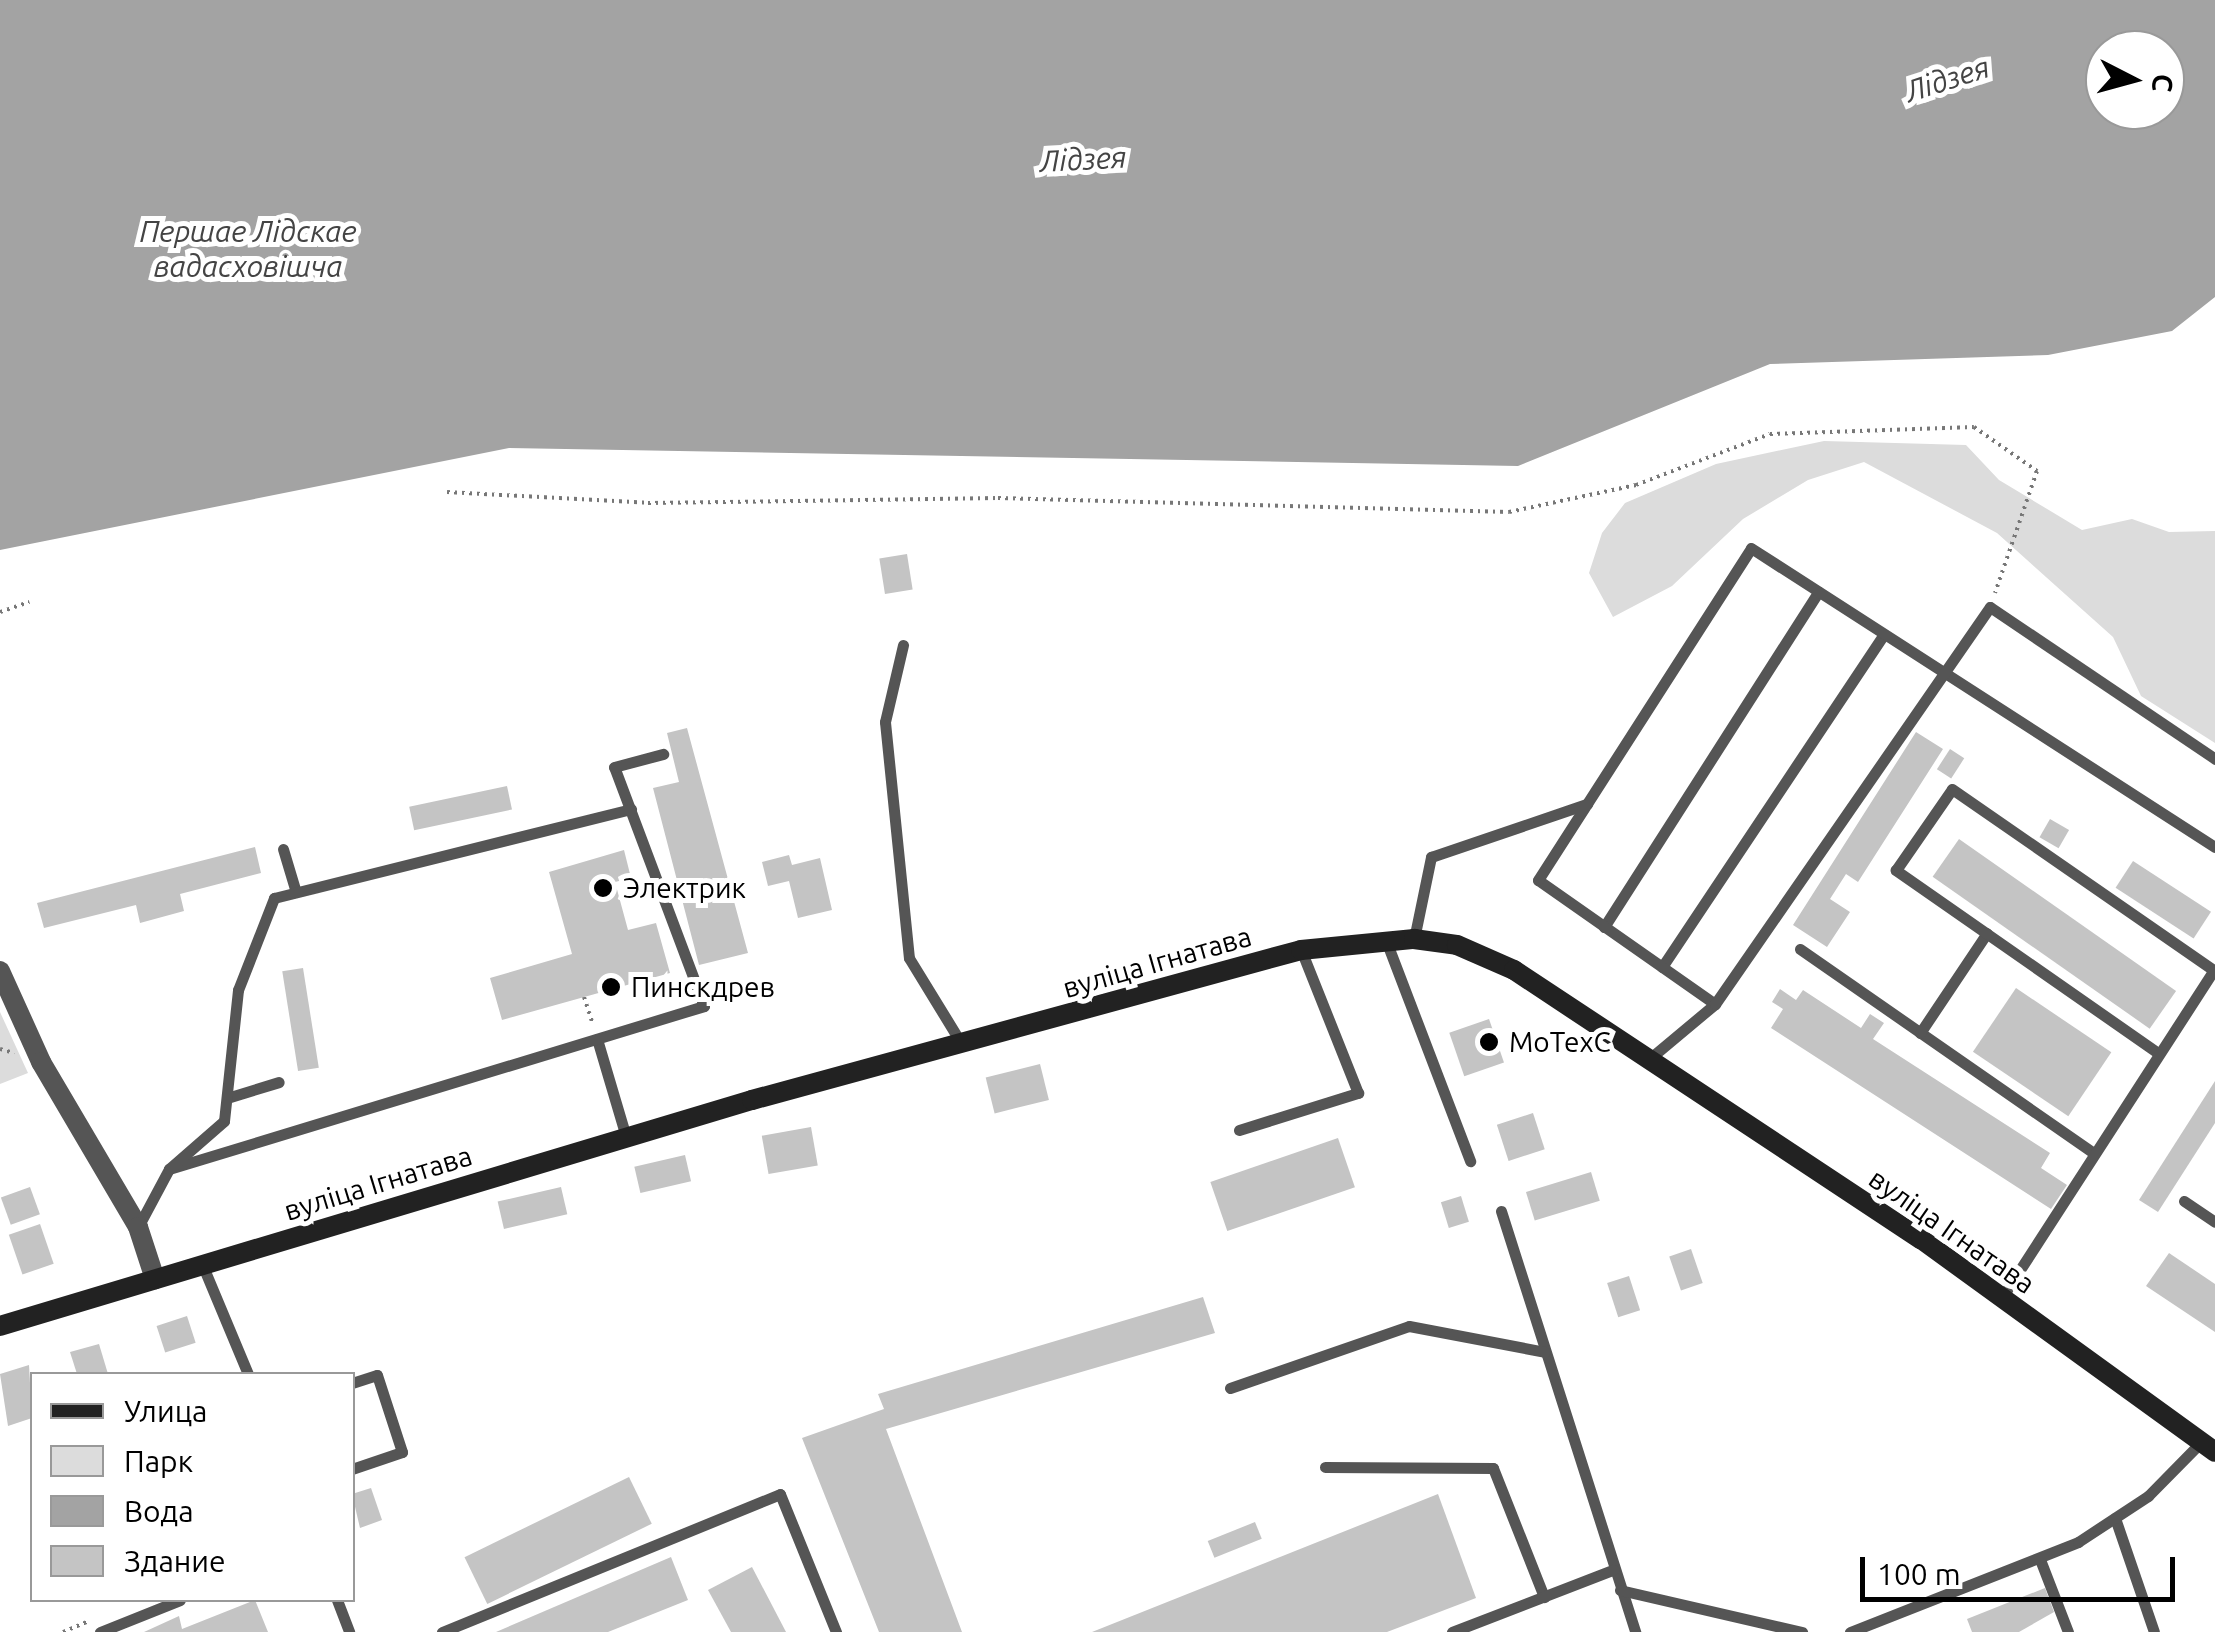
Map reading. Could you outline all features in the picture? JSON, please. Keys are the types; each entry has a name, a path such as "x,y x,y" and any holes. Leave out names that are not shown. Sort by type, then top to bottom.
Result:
{"street":[{"name":"вуліца Ігнатава","path":"0,1326 626,1137 1301,950 1385,938 1414,939 1457,945 1514,970 2000,1299 2211,1448"},
{"path":"0,971 40,1062 138,1227 155,1278"}],"lane":[{"path":"1715,1004 1538,880 1751,548 1943,676 2215,847"},
{"path":"1604,927 1818,592"},
{"path":"1646,1062 1715,1004 1990,607 2215,759"},
{"path":"1662,967 1884,636"},
{"path":"903,645 885,722 910,958 964,1046"},
{"path":"169,1169 704,1006 614,766 663,754"},
{"path":"2000,1299 2214,971 1952,789 1896,870 2158,1052"},
{"path":"1414,939 1431,857 1586,804"},
{"path":"138,1227 169,1169 224,1121 238,990 274,898 295,888 630,808"},
{"path":"283,849 295,888"},
{"path":"1920,1033 1986,933"},
{"path":"1385,938 1470,1161"},
{"path":"1800,949 2094,1153"},
{"path":"1238,1130 1358,1093 1301,950"},
{"path":"597,1039 626,1137"},
{"path":"227,1098 279,1082"},
{"path":"2184,1202 2215,1222"},
{"path":"1501,1210 1635,1632"},
{"path":"202,1264 247,1372"},
{"path":"1230,1388 1409,1326 1545,1352"},
{"path":"355,1382 377,1375 402,1452 355,1468"},
{"path":"1850,1632 2041,1562 2116,1518 2211,1448"},
{"path":"1325,1467 1493,1468 1544,1597"},
{"path":"442,1632 780,1494 836,1632"},
{"path":"2116,1518 2154,1632"},
{"path":"2041,1562 2068,1632"},
{"path":"1452,1632 1613,1570"},
{"path":"1620,1590 1802,1632"},
{"path":"100,1632 175,1602"},
{"path":"338,1602 349,1632"}],"path":[{"path":"448,492 648,503 998,498 1510,512 1636,485 1770,434 1974,427 2037,471 1990,607"},
{"path":"0,612 29,602"},
{"path":"584,997 597,1039"}],"green space":[{"path":"1824,441 1966,445 1999,480 2082,530 2132,519 2169,532 2215,531 2215,743 2141,696 2113,637 1997,533 1864,462 1808,480 1743,519 1672,586 1613,617 1589,573 1602,533 1625,503 1716,464"},
{"path":"0,1012 28,1073 0,1084"}],"water":[{"name":"Першае Лідскае вадасховішча","path":"0,0 2215,0 2215,297 2172,331 2048,355 1770,364 1518,466 509,448 0,550"}],"building":[{"path":"907,554 913,590 885,594 879,558"},
{"path":"687,728 748,953 699,965 653,788 679,782 667,733"},
{"path":"1916,732 1943,749 1858,882 1846,874 1830,899 1850,912 1827,947 1793,925"},
{"path":"1950,749 1964,758 1951,778 1937,769"},
{"path":"507,786 512,809 414,830 409,807"},
{"path":"2050,819 2069,830 2059,848 2040,837"},
{"path":"1959,839 2176,991 2150,1029 1933,877"},
{"path":"255,847 261,873 180,894 184,911 140,923 136,905 44,928 37,903"},
{"path":"624,850 631,878 615,882 628,930 656,923 670,973 502,1020 490,978 572,954 549,872"},
{"path":"789,855 792,865 820,858 832,910 798,918 789,881 768,886 762,862"},
{"path":"2133,861 2211,912 2194,938 2116,888"},
{"path":"303,968 319,1068 298,1071 282,971"},
{"path":"2016,988 2111,1052 2068,1116 1973,1052"},
{"path":"1780,989 1796,1000 1803,990 1861,1028 1870,1014 1884,1023 1873,1039 2050,1153 2041,1168 2067,1185 2051,1209 1771,1028 1783,1009 1772,1002"},
{"path":"1489,1019 1504,1062 1464,1076 1449,1033"},
{"path":"1040,1064 1049,1100 995,1113 986,1078"},
{"path":"2215,1081 2215,1123 2158,1212 2139,1200"},
{"path":"1533,1113 1545,1149 1509,1161 1497,1125"},
{"path":"811,1127 818,1165 769,1174 762,1136"},
{"path":"1338,1138 1355,1187 1227,1231 1210,1182"},
{"path":"685,1155 691,1181 640,1193 634,1167"},
{"path":"1591,1172 1600,1201 1535,1221 1526,1192"},
{"path":"30,1187 40,1214 11,1225 1,1198"},
{"path":"561,1187 567,1214 504,1229 498,1202"},
{"path":"1461,1196 1469,1222 1449,1228 1441,1202"},
{"path":"40,1224 54,1264 22,1274 9,1235"},
{"path":"1691,1249 1703,1283 1681,1291 1669,1256"},
{"path":"2169,1253 2215,1284 2215,1332 2146,1286"},
{"path":"1629,1276 1640,1310 1618,1317 1607,1283"},
{"path":"1203,1297 1215,1333 886,1429 962,1632 879,1632 802,1438 884,1409 878,1394"},
{"path":"187,1316 196,1343 165,1353 157,1326"},
{"path":"99,1344 107,1372 76,1372 70,1352"},
{"path":"29,1365 30,1419 8,1426 0,1374"},
{"path":"629,1477 652,1524 487,1604 465,1557"},
{"path":"371,1488 382,1520 360,1528 355,1493"},
{"path":"1438,1494 1476,1598 1387,1632 1092,1632"},
{"path":"1255,1522 1262,1539 1214,1558 1208,1541"},
{"path":"671,1557 688,1600 608,1632 496,1632"},
{"path":"752,1567 786,1632 731,1632 708,1590"},
{"path":"2045,1588 2054,1612 2019,1632 1972,1632 1967,1619"},
{"path":"256,1602 268,1632 144,1632 179,1616 182,1629"}],"place":[{"name":"Электрик","path":"603,888"},
{"name":"Пинскдрев","path":"611,987"},
{"name":"MoTexC","path":"1489,1042"}],"water label":[{"name":"Лідзея","path":"1947,79"},
{"name":"Лідзея","path":"1083,159"}]}
